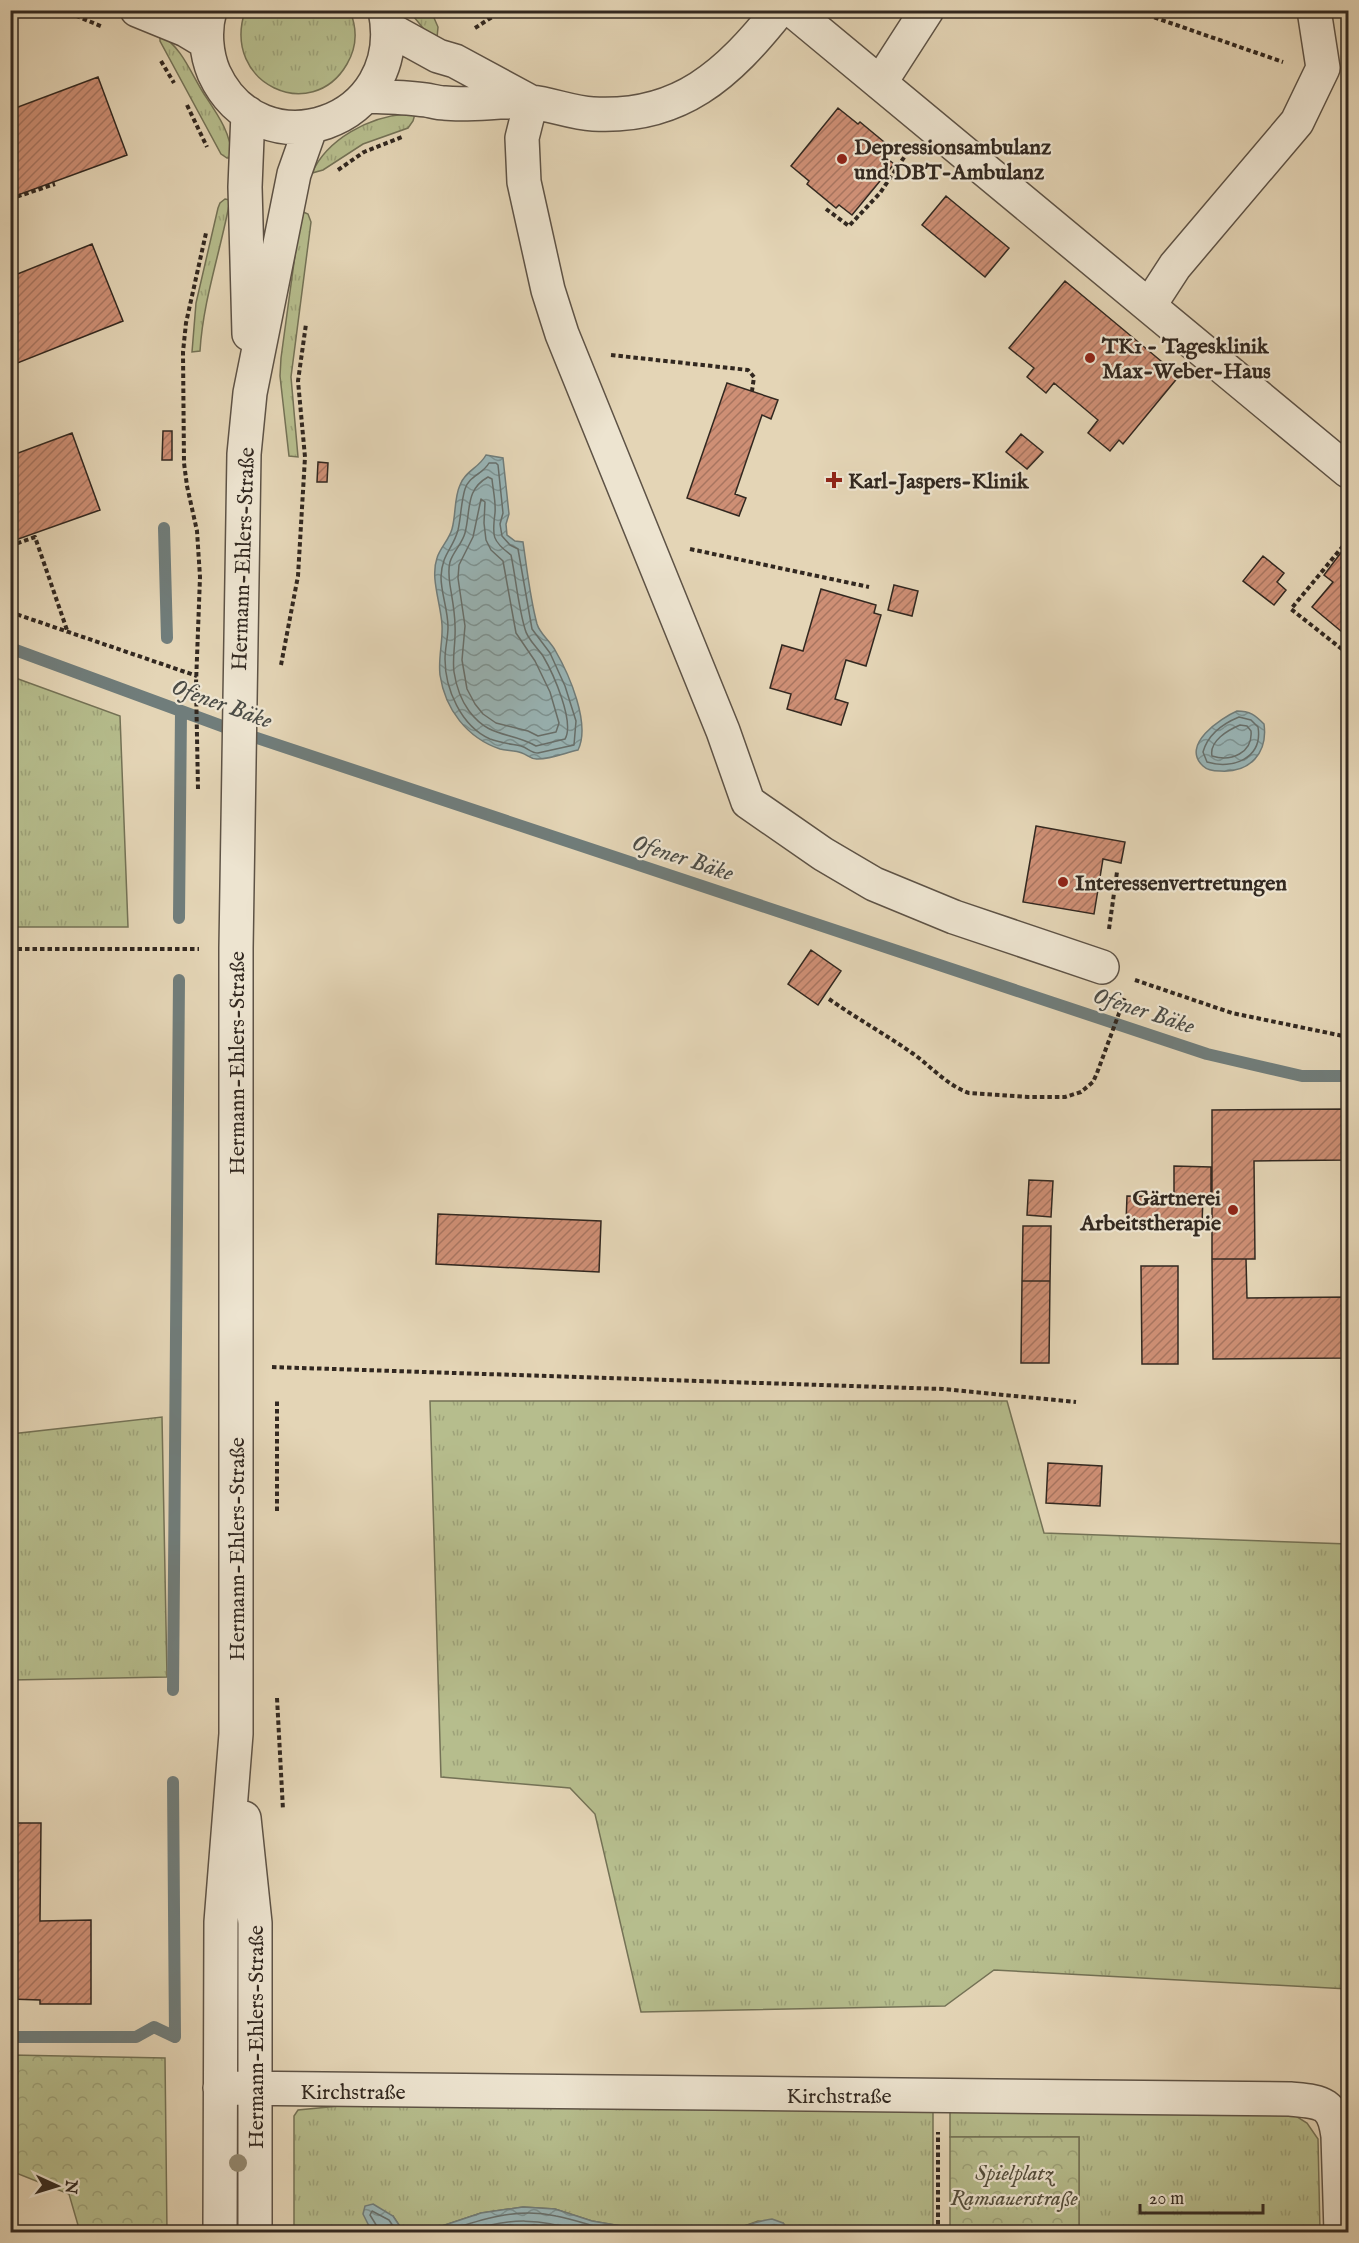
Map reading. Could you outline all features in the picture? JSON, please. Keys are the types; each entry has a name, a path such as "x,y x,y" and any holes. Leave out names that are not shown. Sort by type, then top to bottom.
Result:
{"street":[{"path":"367,96 426,100 443,104 531,102 593,114 642,111 689,95 713,80 738,59 779,10"},
{"path":"792,10 1348,471"},
{"path":"880,83 927,10"},
{"path":"1149,306 1175,266 1297,122 1323,68 1314,10"},
{"path":"125,20 186,30 208,26 210,63 231,99 248,113 267,122 289,127 311,126 332,121 351,110 367,96 380,76 387,53 387,20"},
{"path":"387,20 438,56 455,61 531,102"},
{"path":"531,102 522,138 524,182 548,290 572,359 723,731 748,802 848,870 874,884 954,917 1102,967"},
{"name":"Hermann-Ehlers-Straße","path":"248,113 245,187 250,393"},
{"name":"Hermann-Ehlers-Straße","path":"220,2232 221,1922 236,1734 236,948 244,454 250,393 294,174 311,126"},
{"name":"Hermann-Ehlers-Straße","path":"236,1734 255,1923 255,2232"},
{"name":"Kirchstraße","path":"220,2088 1312,2101 1339,2106 1336,2120 1341,2232"}],"path":[{"path":"62,10 125,20"},
{"path":"474,30 503,10"},
{"path":"1133,10 1280,61 1323,68"},
{"path":"156,53 180,92"},
{"path":"185,101 210,155"},
{"path":"826,209 849,226 880,193 928,122"},
{"path":"337,171 364,152 409,135"},
{"path":"10,200 55,184"},
{"path":"197,747 196,684 200,551 184,463 183,352 186,323 208,226"},
{"path":"280,668 298,576 305,457 298,381 307,313"},
{"path":"572,359 593,353 742,368 748,370 754,377 752,391"},
{"path":"10,546 35,537 68,633"},
{"path":"1348,540 1291,609 1348,654"},
{"path":"648,547 671,545 869,587"},
{"path":"10,612 197,676"},
{"path":"1117,872 1102,967 1232,1013 1348,1037"},
{"path":"10,949 236,948"},
{"path":"829,999 913,1054 952,1086 969,1093 1028,1097 1074,1096 1088,1088 1093,1082 1129,986"},
{"path":"277,1356 277,1378"},
{"path":"236,1366 944,1389 1076,1402"},
{"path":"277,1400 277,1518"},
{"path":"277,1694 284,1817"},
{"path":"938,2232 939,2096"}],"green space":[{"path":"245,11 350,11 354,24 353,51 347,64 332,82 313,92 293,93 274,88 257,76 246,59 241,37"},
{"path":"409,11 431,11 438,27 437,38 423,28"},
{"path":"160,34 175,47 185,61 219,117 229,140 232,158 221,154 160,41"},
{"path":"415,114 408,128 363,144 323,170 312,173 328,150 351,132 377,120"},
{"path":"225,199 230,200 208,294 200,351 192,352 196,303 218,208"},
{"path":"301,211 308,214 311,222 291,377 298,457 289,456 280,376"},
{"path":"10,676 120,716 128,927 11,927"},
{"path":"430,1401 1007,1401 1044,1533 1348,1544 1348,1989 994,1970 945,2006 641,2012 595,1814 570,1788 441,1777"},
{"path":"162,1417 167,1677 11,1680 11,1434"},
{"path":"11,2055 165,2058 167,2232 80,2232 69,2194 11,2171"},
{"path":"339,2106 933,2106 933,2232 790,2232 783,2223 758,2221 720,2232 656,2232 592,2221 555,2209 523,2207 481,2213 430,2230 413,2232 401,2228 393,2216 370,2227 376,2232 294,2232 294,2116 298,2110"},
{"path":"950,2107 1291,2113 1307,2123 1318,2139 1320,2232 1079,2232 1079,2137 950,2137"},
{"name":"Spielplatz Ramsauerstraße","path":"950,2137 1079,2137 1079,2232 950,2232"}],"water":[{"path":"486,455 503,458 509,514 506,524 507,535 515,541 523,542 537,624 555,650 577,699 582,727 578,750 553,757 533,759 519,752 500,749 477,738 452,710 440,675 442,625 435,582 435,566 438,554 452,529 457,495 462,480"},
{"path":"1237,711 1252,714 1264,724 1263,744 1260,752 1248,765 1240,769 1220,771 1203,766 1197,758 1196,750 1199,741 1213,726"},
{"path":"373,2204 393,2216 401,2228 413,2232 376,2232 370,2228 363,2214 365,2206"},
{"path":"523,2207 555,2209 592,2221 656,2232 413,2232 430,2230 481,2213"},
{"path":"772,2219 783,2223 790,2232 720,2232 759,2222"}],"building":[{"path":"98,77 127,155 10,198 10,110"},
{"name":"Depressionsambulanz und DBT-Ambulanz","path":"838,108 858,124 860,122 889,146 882,154 894,164 852,215 839,205 836,208 807,184 809,181 791,166"},
{"path":"946,196 1009,248 985,277 922,225"},
{"path":"92,244 123,321 10,366 10,277"},
{"name":"TK1 - Tagesklinik Max-Weber-Haus","path":"1065,281 1179,376 1123,444 1119,440 1110,451 1088,433 1098,420 1054,383 1046,393 1027,377 1034,368 1009,348"},
{"path":"727,383 778,400 771,419 762,415 735,494 746,498 739,516 687,498"},
{"path":"163,431 172,431 172,460 162,460"},
{"path":"72,433 100,510 10,542 10,456"},
{"path":"1021,434 1043,452 1027,469 1006,452"},
{"path":"318,462 328,463 327,482 317,482"},
{"path":"1343,550 1348,555 1348,637 1312,607 1333,582 1324,575"},
{"path":"1263,556 1284,573 1277,582 1286,590 1274,605 1243,581"},
{"path":"894,585 918,591 912,616 888,610"},
{"path":"821,589 876,605 874,613 881,615 866,666 846,660 835,699 848,703 841,725 787,709 791,694 770,688 782,645 803,651"},
{"name":"Interessenvertretungen","path":"1036,826 1125,842 1121,863 1103,859 1094,914 1023,902"},
{"path":"811,950 841,971 818,1005 788,984"},
{"name":"Gärtnerei Arbeitstherapie","path":"1348,1109 1348,1160 1254,1161 1255,1259 1212,1259 1212,1110"},
{"path":"1174,1166 1211,1167 1211,1195 1174,1194"},
{"path":"1029,1180 1053,1181 1051,1217 1027,1215"},
{"path":"1127,1196 1203,1197 1202,1224 1126,1223"},
{"path":"438,1214 601,1221 599,1272 436,1264"},
{"path":"1023,1226 1051,1226 1050,1281 1022,1281"},
{"path":"1212,1259 1246,1259 1247,1298 1348,1297 1348,1358 1213,1359"},
{"path":"1141,1266 1178,1266 1178,1364 1142,1364"},
{"path":"1022,1281 1050,1281 1049,1363 1021,1363"},
{"path":"1048,1463 1102,1466 1100,1506 1046,1503"},
{"path":"10,1823 41,1823 40,1921 91,1920 91,2004 40,2004 40,2000 10,1999"}],"waterway":[{"path":"164,528 167,638"},
{"name":"Ofener Bäke","path":"10,648 230,729 1207,1054 1302,1076 1348,1076"},
{"path":"179,918 181,711"},
{"path":"173,1690 179,980"},
{"path":"10,2037 136,2037 154,2027 175,2037 173,1782"}],"place":[{"name":"Depressionsambulanz und DBT-Ambulanz","path":"842,159"},
{"name":"TK1 - Tagesklinik Max-Weber-Haus","path":"1090,358"},
{"name":"Karl-Jaspers-Klinik","path":"834,480"},
{"name":"Interessenvertretungen","path":"1063,882"},
{"name":"Gärtnerei Arbeitstherapie","path":"1233,1210"}]}
